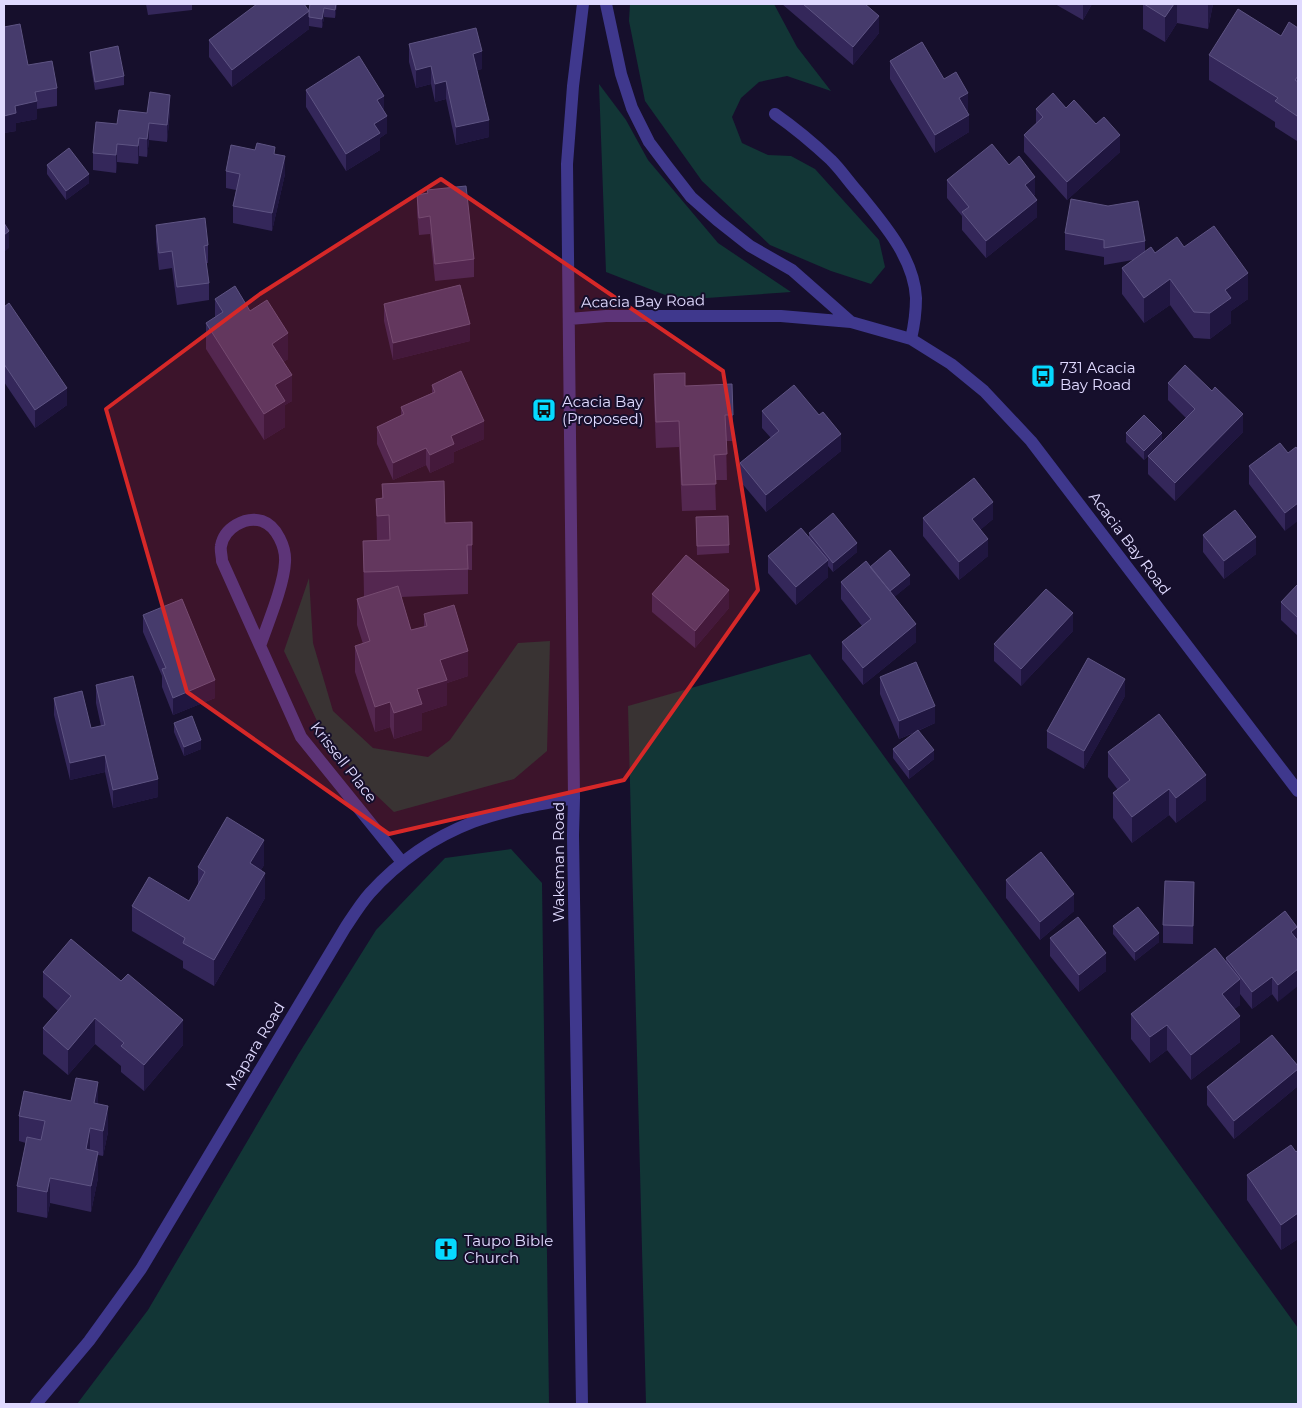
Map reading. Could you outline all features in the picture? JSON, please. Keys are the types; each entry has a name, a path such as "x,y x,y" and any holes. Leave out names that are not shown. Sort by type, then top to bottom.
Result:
{"street":[{"name":"Acacia Bay Road","path":"583,4 573,86 567,164 569,319 606,316 781,316 851,322 911,339 951,364 984,391 1032,441 1298,791"},
{"path":"606,4 621,74 632,108 649,142 667,166 691,197 718,220 750,246 792,270 851,322"},
{"path":"775,114 806,136 833,162 882,222 903,255 916,296 915,319 911,339"},
{"name":"Wakeman Road","path":"569,319 573,835 582,1404"},
{"name":"Krissell Place","path":"260,646 282,577 285,560 282,544 274,529 263,521 250,520 235,525 226,533 220,546 222,561 260,646 301,737 402,862"},
{"name":"Mapara Road","path":"36,1404 89,1341 141,1269 345,928 369,894 402,862 438,838 473,822 518,809 574,798"}],"highlighted area":[{"path":"441,179 723,371 758,590 624,780 389,834 187,692 106,409 260,294"}],"green space":[{"path":"630,4 774,4 797,47 831,91 787,76 759,82 741,98 732,117 742,143 768,155 791,156 815,169 879,240 885,267 871,284 831,271 770,245 702,181 645,101 629,21"},
{"path":"599,84 626,120 648,160 718,243 791,292 678,300 606,272"},
{"path":"309,578 313,643 333,711 373,748 428,757 450,740 518,643 550,641 547,751 514,779 394,812 358,778 317,721 284,651"},
{"path":"810,654 1298,1328 1298,1404 646,1404 628,706"},
{"path":"511,849 542,883 549,1404 77,1404 148,1310 298,1055 376,930 445,858"}],"building":[{"path":"257,4 304,4 309,11 232,70 209,40"},
{"path":"310,4 336,4 335,10 324,8 322,19 309,17"},
{"path":"803,4 865,4 879,16 853,47"},
{"path":"1144,4 1174,4 1165,17"},
{"path":"1238,9 1281,36 1289,22 1298,28 1298,76 1295,80 1298,82 1297,116 1275,101 1278,98 1209,55"},
{"path":"20,24 28,65 52,61 57,88 35,92 37,101 15,106 16,113 4,116 4,27"},
{"path":"476,28 482,51 473,54 489,120 456,127 446,81 435,84 431,66 416,70 409,44"},
{"path":"922,42 944,79 956,72 968,93 959,98 969,115 935,135 890,61"},
{"path":"118,46 124,76 95,82 90,52"},
{"path":"359,56 384,96 377,100 387,116 374,124 380,133 346,154 306,90"},
{"path":"150,92 170,95 167,125 149,123 147,139 139,138 138,146 117,144 116,155 93,153 96,122 117,124 119,110 147,113"},
{"path":"1053,93 1066,108 1074,100 1096,124 1104,117 1120,135 1067,182 1024,135 1043,117 1036,109"},
{"path":"257,143 275,147 274,154 285,156 272,213 233,206 240,174 226,171 231,145 255,150"},
{"path":"992,144 1009,165 1019,156 1035,177 1025,185 1037,200 986,241 962,212 969,207 947,180"},
{"path":"69,148 89,174 66,191 47,165"},
{"path":"466,186 474,259 435,264 430,216 419,218 417,195 428,193 427,190"},
{"path":"1071,199 1108,206 1138,201 1145,241 1104,248 1104,240 1065,233"},
{"path":"205,218 208,245 204,246 209,283 177,287 172,251 159,253 156,225"},
{"path":"4,223 9,231 4,235"},
{"path":"1214,226 1248,273 1225,290 1231,298 1210,313 1194,312 1170,279 1144,298 1122,268 1151,247 1155,253 1177,237 1184,247"},
{"path":"460,285 470,324 393,343 384,304"},
{"path":"235,286 250,311 267,300 288,333 272,344 292,375 275,385 285,401 264,414 206,323 223,312 215,299"},
{"path":"9,303 67,388 35,410 4,364 4,307"},
{"path":"1185,365 1212,391 1215,387 1243,414 1175,483 1148,456 1195,409 1168,383"},
{"path":"461,371 484,421 451,436 454,444 430,455 426,448 393,463 377,427 404,414 401,407 435,392 432,385"},
{"path":"685,373 685,386 732,384 733,415 725,415 727,454 714,455 716,484 682,485 679,421 656,422 654,374"},
{"path":"794,385 819,415 823,412 841,434 766,495 740,463 779,431 762,411"},
{"path":"1144,415 1162,433 1144,451 1126,433"},
{"path":"1280,443 1288,453 1296,447 1298,450 1298,503 1285,513 1249,466"},
{"path":"974,478 993,502 972,519 988,539 959,562 923,518"},
{"path":"444,481 445,523 472,522 472,545 467,545 468,569 364,572 363,541 390,540 389,515 377,516 376,499 383,498 382,484"},
{"path":"1235,510 1256,537 1224,561 1203,535"},
{"path":"833,513 857,543 833,563 809,533"},
{"path":"728,516 729,545 697,546 696,517"},
{"path":"801,528 828,560 796,587 768,556"},
{"path":"890,550 910,575 890,591 870,567"},
{"path":"686,555 729,590 695,631 652,594"},
{"path":"866,561 916,624 863,668 842,642 871,619 841,582"},
{"path":"1298,584 1298,618 1281,602"},
{"path":"398,586 411,630 427,626 424,614 454,605 468,651 440,660 447,680 417,689 422,704 394,713 390,702 375,707 355,646 370,641 357,599"},
{"path":"1046,589 1073,613 1021,669 994,644"},
{"path":"182,599 215,680 173,698 162,669 166,668 143,615"},
{"path":"1088,658 1125,679 1084,751 1047,731"},
{"path":"916,662 935,706 899,721 880,677"},
{"path":"133,676 158,779 113,790 105,755 70,763 54,698 82,691 91,728 105,725 96,685"},
{"path":"1159,714 1206,775 1176,798 1169,789 1132,817 1113,793 1130,780 1108,752"},
{"path":"192,716 201,740 184,747 174,723"},
{"path":"918,730 934,750 909,770 893,749"},
{"path":"227,817 264,840 250,863 265,873 214,960 183,943 185,938 132,906 149,877 189,901 205,872 198,867"},
{"path":"1041,852 1074,894 1040,922 1006,880"},
{"path":"1165,881 1194,882 1193,926 1163,925"},
{"path":"1138,907 1159,933 1135,952 1113,926"},
{"path":"1285,911 1297,927 1291,932 1298,941 1298,969 1278,985 1272,977 1252,992 1226,958"},
{"path":"1078,917 1106,953 1079,975 1050,938"},
{"path":"71,939 121,981 128,974 183,1020 144,1065 121,1046 124,1043 95,1018 68,1050 43,1028 71,996 43,972"},
{"path":"1215,948 1240,979 1222,994 1240,1016 1191,1055 1167,1025 1150,1037 1131,1014"},
{"path":"1272,1035 1298,1066 1298,1069 1234,1121 1207,1087"},
{"path":"76,1078 98,1082 94,1103 108,1106 103,1131 90,1128 86,1149 98,1152 91,1186 50,1178 47,1192 17,1186 27,1137 41,1140 45,1121 19,1116 24,1091 71,1101"},
{"path":"1291,1145 1296,1152 1298,1150 1298,1213 1281,1225 1247,1175"}],"place":[{"name":"731 Acacia Bay Road","path":"1043,376"},
{"name":"Acacia Bay (Proposed)","path":"544,410"},
{"name":"Taupo Bible Church","path":"446,1249"}]}
